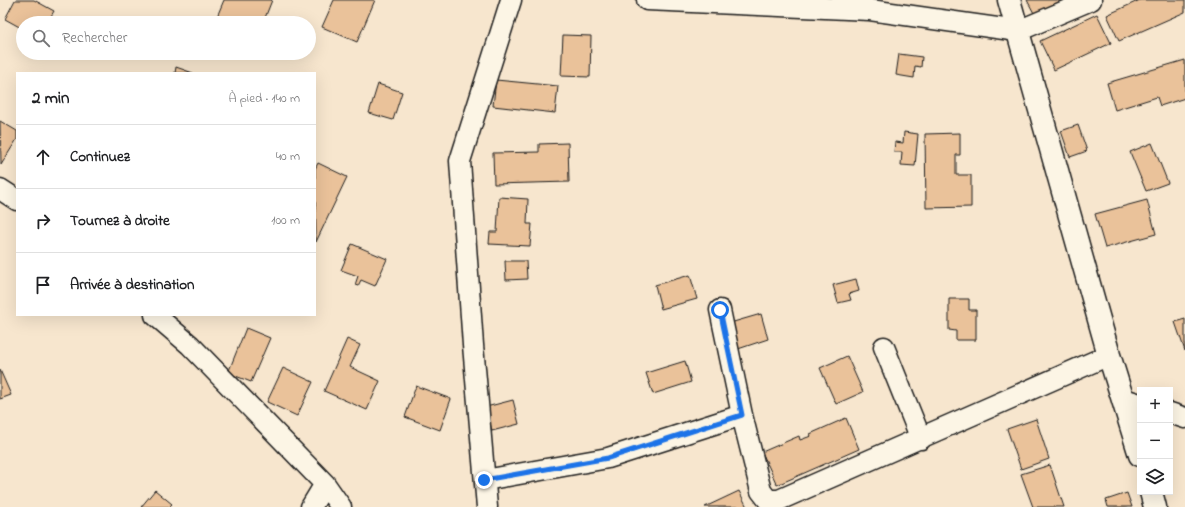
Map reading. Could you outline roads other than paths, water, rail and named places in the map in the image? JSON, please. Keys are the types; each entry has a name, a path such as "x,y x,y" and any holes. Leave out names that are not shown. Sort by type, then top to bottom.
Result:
{"main road":[{"path":"1009,0 1109,355 1132,401 1137,435"},
{"path":"1152,495 1155,507"}],"street":[{"path":"487,507 460,161 511,0"},
{"path":"647,0 864,5 1018,31 1091,0"},
{"path":"0,189 16,199"},
{"path":"720,310 742,415 762,491 768,500 779,500 921,439 1109,355"},
{"path":"156,316 190,345 325,484 341,507"},
{"path":"884,347 921,439"},
{"path":"1173,414 1185,418"},
{"path":"484,480 608,458 742,415"},
{"path":"311,507 325,484"}]}
